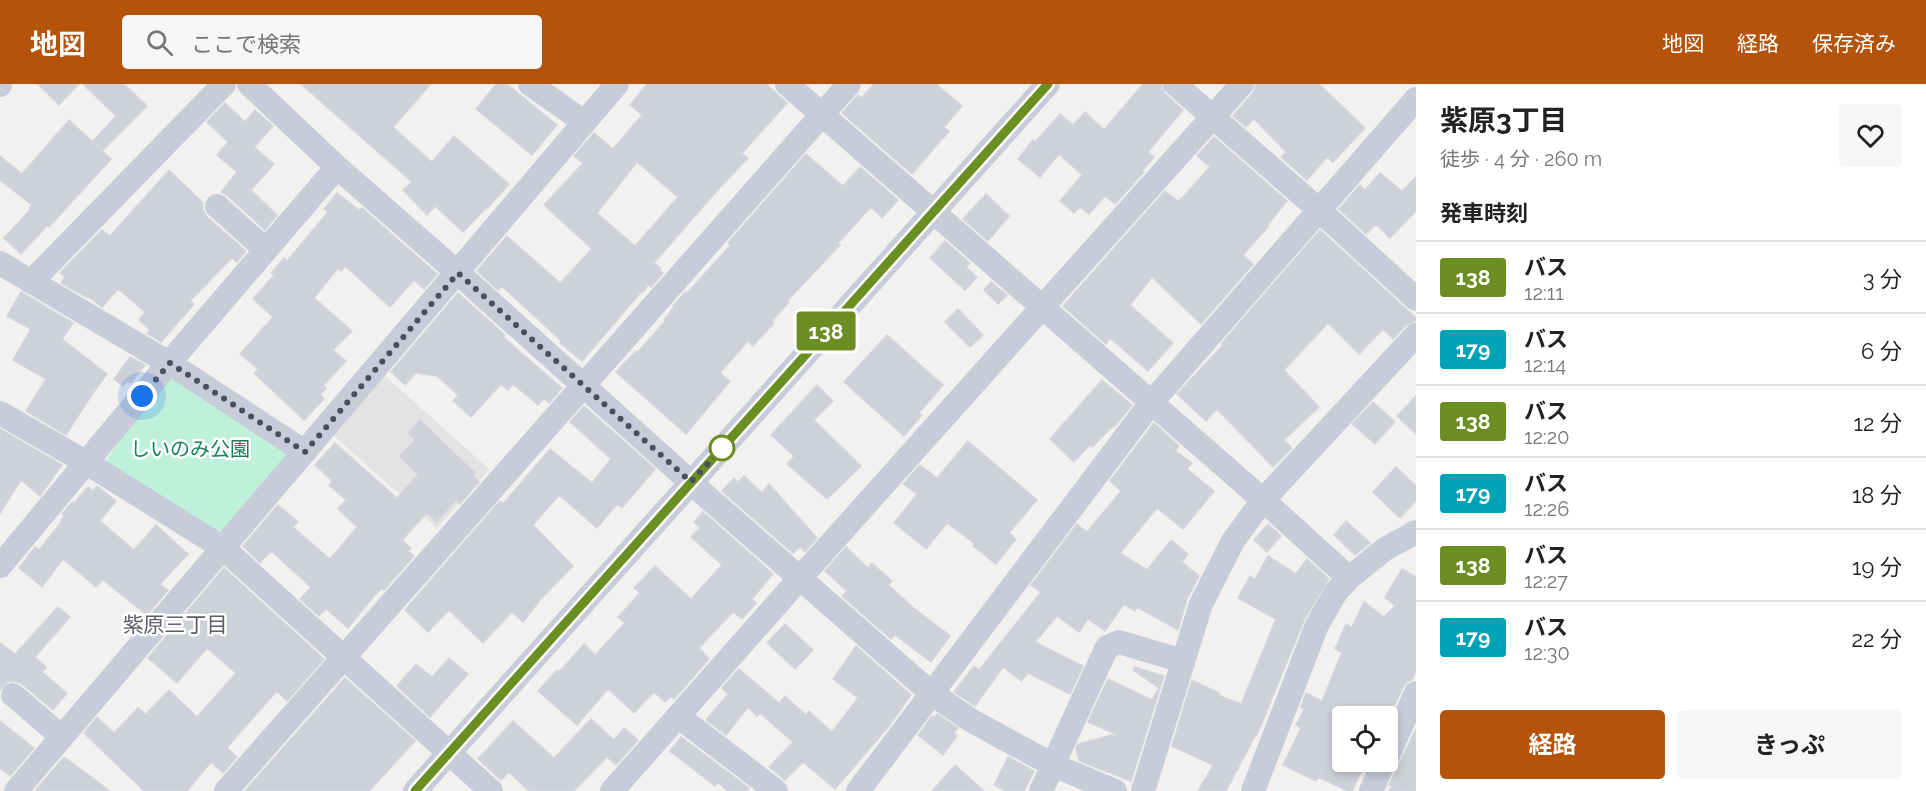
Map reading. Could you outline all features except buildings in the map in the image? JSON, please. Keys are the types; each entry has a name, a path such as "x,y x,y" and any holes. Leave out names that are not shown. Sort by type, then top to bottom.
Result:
{"street":[{"path":"31,282 224,84"},
{"path":"249,84 337,167 931,693 972,721 1053,765 1115,791"},
{"path":"530,84 584,122"},
{"path":"16,791 617,84"},
{"path":"787,84 1263,500 1349,578"},
{"path":"226,791 849,84"},
{"path":"415,791 1048,84"},
{"path":"1175,84 1318,209 1416,299"},
{"path":"612,791 1242,84"},
{"path":"858,791 1151,403 1416,99"},
{"path":"0,566 337,167"},
{"path":"217,206 266,250"},
{"path":"0,263 170,363 305,452"},
{"path":"1143,791 1191,632 1205,594 1233,541 1263,500 1416,335"},
{"path":"0,413 87,463 223,548 491,791"},
{"path":"1253,791 1317,625 1336,592 1349,578 1385,549 1416,532"},
{"path":"1041,791 1107,647 1119,642 1183,661"},
{"path":"1398,734 1416,693"},
{"path":"13,695 62,737"},
{"path":"680,717 776,791"},
{"path":"1371,791 1380,772"}],"shaded area":[{"path":"383,374 489,469 437,528 331,433"}],"green space":[{"name":"しいのみ公園","path":"171,367 286,446 289,456 226,531 217,532 105,462"}],"bus line":[{"name":"138","path":"415,791 1048,84"}],"district":[{"name":"紫原三丁目","path":"175,625"}],"route":[{"path":"142,396 170,363 305,452 458,273 691,482 722,448"}]}
